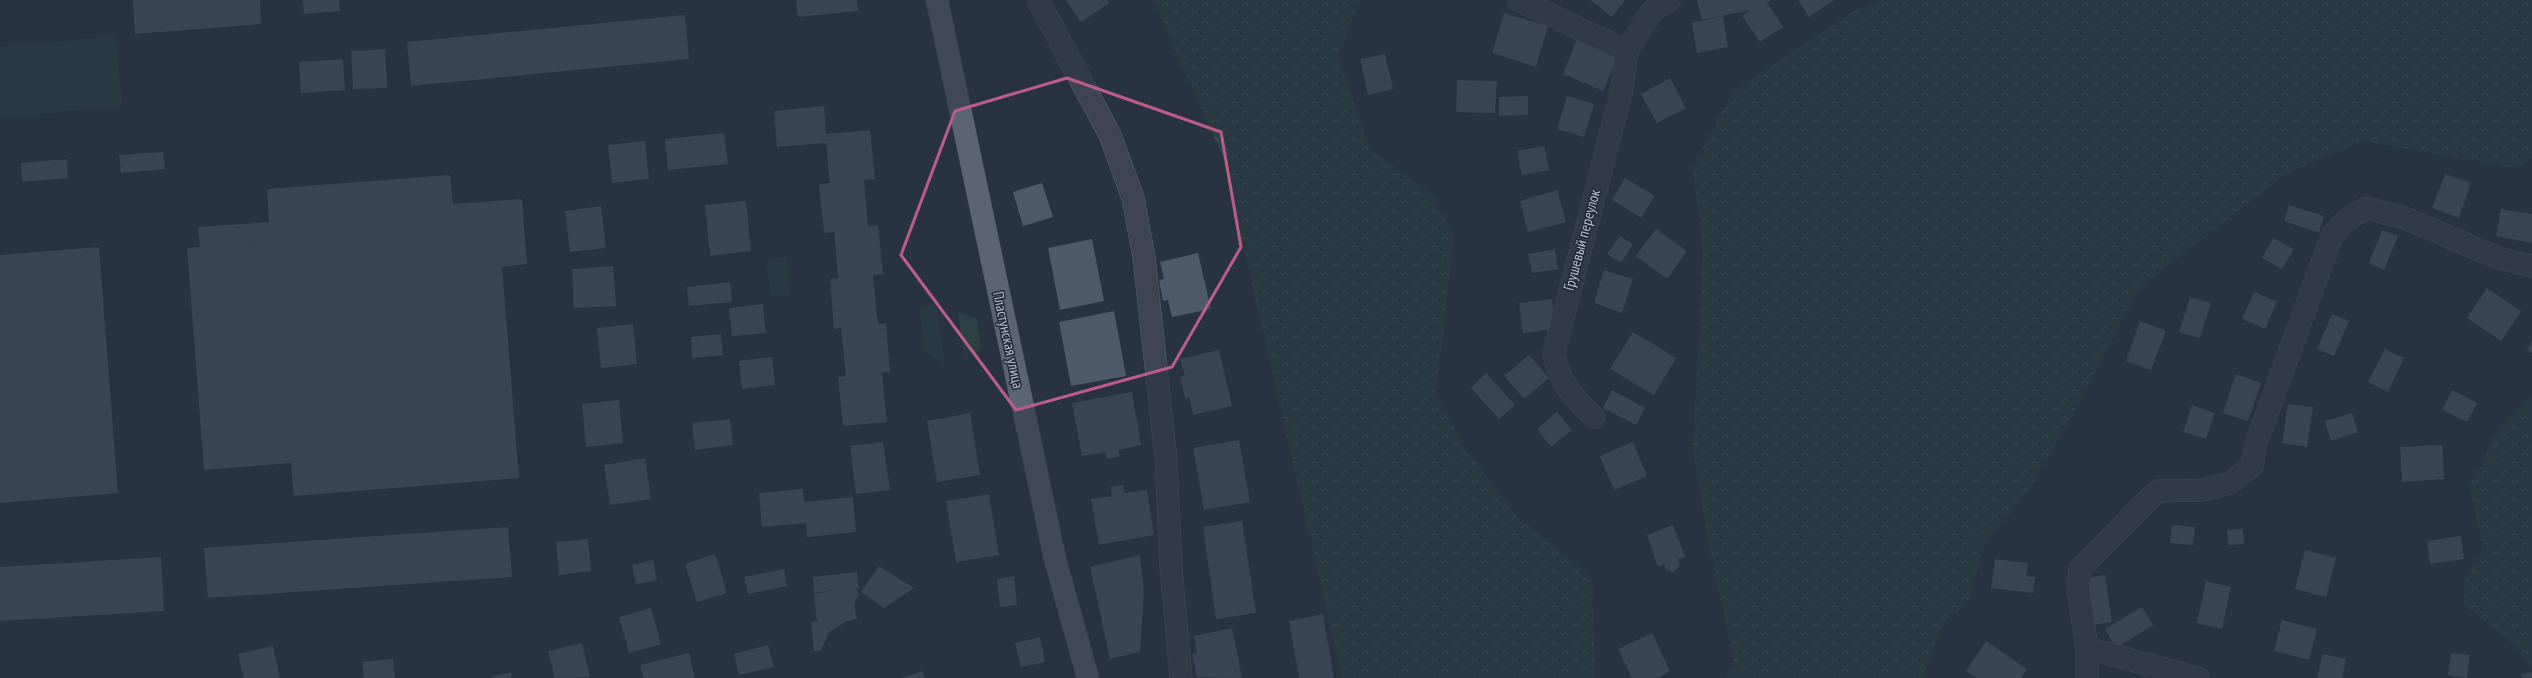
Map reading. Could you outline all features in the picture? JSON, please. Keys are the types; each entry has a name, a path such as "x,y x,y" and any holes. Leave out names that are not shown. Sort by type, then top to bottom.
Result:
{"main road":[{"name":"Пластунская улица","path":"937,0 1055,559 1088,678"}],"street":[{"path":"1038,0 1110,135 1133,198 1144,257 1166,459 1171,567 1181,678"},
{"path":"1518,0 1627,51"},
{"name":"Грушевый переулок","path":"1594,417 1580,404 1566,387 1556,369 1554,354 1621,93 1627,51 1651,12 1669,0"},
{"path":"2087,678 2087,648 2078,588 2080,569 2157,491 2203,490 2224,485 2230,483 2252,466 2256,443 2332,236 2344,222 2366,208 2405,218 2498,258 2532,266"},
{"path":"2087,648 2198,678"}],"highlighted area":[{"path":"1067,78 1221,132 1241,247 1172,367 1016,410 901,255 955,111"}],"green space":[{"path":"1153,0 1360,0 1338,56 1371,150 1431,193 1454,234 1436,392 1463,445 1517,517 1592,577 1595,678 1342,678 1223,157"},
{"path":"1883,0 2532,0 2532,158 2517,168 2363,141 2286,174 2138,289 2080,401 2031,487 1985,544 1968,603 1945,622 1931,652 1923,678 1726,678 1734,662 1709,545 1693,448 1703,254 1693,166 1733,91 1852,12"},
{"path":"116,36 122,106 0,118 0,47"},
{"path":"786,257 790,295 771,298 766,259"},
{"path":"936,304 945,366 925,351 919,307"},
{"path":"958,312 977,319 981,348 965,360"},
{"path":"2532,396 2532,669 2512,643 2463,604 2465,580 2483,547 2469,486 2498,431"}],"building":[{"path":"133,0 260,0 261,24 135,34"},
{"path":"303,0 339,0 340,11 304,14"},
{"path":"796,0 857,0 858,11 798,17"},
{"path":"1066,0 1107,0 1109,3 1081,22"},
{"path":"1590,0 1625,0 1612,17"},
{"path":"1697,0 1772,0 1767,2 1783,27 1760,42 1742,16 1751,10 1702,20"},
{"path":"1798,0 1834,0 1809,17"},
{"path":"1504,13 1548,26 1536,67 1492,53"},
{"path":"685,15 689,59 411,86 407,42"},
{"path":"1723,16 1728,47 1697,53 1692,23"},
{"path":"1577,39 1618,55 1603,91 1563,74"},
{"path":"385,49 387,88 353,89 351,51"},
{"path":"1385,54 1393,89 1368,95 1360,59"},
{"path":"343,59 345,90 301,93 299,62"},
{"path":"1670,78 1686,108 1657,123 1641,94"},
{"path":"1457,80 1497,81 1495,113 1456,112"},
{"path":"1528,96 1528,115 1499,116 1499,97"},
{"path":"1567,96 1594,104 1584,137 1557,129"},
{"path":"824,106 826,134 870,130 875,179 864,180 868,226 878,225 883,274 873,275 878,324 886,323 890,372 882,373 887,422 843,426 838,377 846,376 841,328 834,329 830,279 838,278 834,232 824,233 819,184 830,183 826,143 777,147 774,111"},
{"path":"724,133 728,164 668,170 665,139"},
{"path":"645,141 649,179 612,183 608,145"},
{"path":"1544,146 1549,170 1522,175 1517,151"},
{"path":"163,152 165,169 121,173 119,155"},
{"path":"67,159 68,178 22,182 21,163"},
{"path":"2445,174 2471,183 2459,218 2432,208"},
{"path":"450,175 453,204 522,199 527,264 502,267 519,478 294,496 291,463 204,470 187,248 200,247 198,227 269,222 267,189"},
{"path":"1625,178 1655,196 1641,218 1612,200"},
{"path":"1042,183 1053,217 1023,226 1013,192"},
{"path":"1557,190 1566,222 1528,232 1520,201"},
{"path":"746,201 751,251 710,256 705,205"},
{"path":"2289,205 2324,216 2319,233 2284,221"},
{"path":"601,206 606,248 570,252 565,211"},
{"path":"2501,209 2532,214 2532,243 2496,236"},
{"path":"1656,229 1687,251 1667,279 1636,256"},
{"path":"2382,230 2398,236 2384,270 2369,263"},
{"path":"1620,236 1633,244 1621,263 1607,254"},
{"path":"2273,238 2294,249 2282,269 2262,258"},
{"path":"1092,239 1104,301 1060,310 1048,248"},
{"path":"99,247 118,493 0,503 0,255"},
{"path":"1555,249 1558,269 1532,273 1528,254"},
{"path":"1198,253 1211,309 1172,317 1168,300 1163,301 1159,280 1164,279 1160,262"},
{"path":"613,266 616,306 574,308 572,269"},
{"path":"1604,270 1633,279 1622,313 1594,303"},
{"path":"730,282 732,302 689,306 687,287"},
{"path":"2487,288 2521,311 2501,341 2467,318"},
{"path":"2254,292 2277,302 2265,329 2242,319"},
{"path":"2190,297 2211,303 2200,338 2179,332"},
{"path":"1552,299 1555,329 1523,333 1519,303"},
{"path":"763,304 766,333 732,336 729,308"},
{"path":"1114,311 1126,376 1071,386 1059,322"},
{"path":"2332,314 2349,321 2334,356 2317,349"},
{"path":"2140,321 2166,331 2151,370 2126,361"},
{"path":"633,324 637,364 601,368 597,328"},
{"path":"1633,332 1676,358 1654,395 1610,369"},
{"path":"721,334 723,355 692,358 691,337"},
{"path":"2532,340 2532,353 2527,350"},
{"path":"2385,349 2404,358 2388,392 2368,382"},
{"path":"1219,350 1232,406 1193,415 1189,397 1185,399 1180,377 1185,376 1180,359"},
{"path":"1529,355 1549,378 1524,399 1504,376"},
{"path":"772,357 775,385 742,389 739,361"},
{"path":"1486,373 1515,405 1499,419 1471,388"},
{"path":"2236,374 2261,383 2248,421 2223,413"},
{"path":"1612,390 1645,408 1636,425 1603,408"},
{"path":"2452,390 2477,403 2467,422 2442,410"},
{"path":"1132,392 1141,445 1118,450 1120,456 1107,459 1105,452 1082,456 1072,403"},
{"path":"619,400 623,443 586,447 582,404"},
{"path":"2288,404 2313,407 2307,447 2282,443"},
{"path":"2192,405 2215,413 2206,439 2183,432"},
{"path":"1557,412 1572,430 1551,447 1537,429"},
{"path":"970,413 980,475 937,482 927,421"},
{"path":"2352,413 2358,432 2331,441 2325,421"},
{"path":"730,419 733,445 695,450 692,423"},
{"path":"1239,440 1250,502 1204,510 1193,448"},
{"path":"883,442 890,490 856,494 850,446"},
{"path":"1633,442 1647,476 1614,490 1600,456"},
{"path":"2442,445 2444,479 2402,482 2400,447"},
{"path":"645,458 651,499 610,505 604,465"},
{"path":"1123,485 1124,493 1147,490 1154,535 1099,545 1091,499 1112,496 1111,487"},
{"path":"803,489 804,502 853,497 856,532 807,537 806,523 762,527 759,493"},
{"path":"989,494 999,555 956,562 946,501"},
{"path":"1242,521 1256,613 1216,619 1203,527"},
{"path":"1673,525 1685,557 1678,559 1680,565 1674,572 1666,570 1664,565 1658,567 1647,535"},
{"path":"2172,525 2195,527 2193,545 2170,543"},
{"path":"508,527 512,577 208,598 204,548"},
{"path":"2243,529 2244,544 2228,545 2227,530"},
{"path":"2461,536 2464,559 2430,564 2427,541"},
{"path":"588,539 591,571 559,575 556,542"},
{"path":"2305,550 2336,558 2326,597 2295,589"},
{"path":"715,554 727,593 697,602 685,564"},
{"path":"1140,555 1144,591 1140,652 1110,659 1090,567"},
{"path":"161,557 164,611 0,621 0,567"},
{"path":"1995,559 2028,563 2026,576 2035,577 2033,593 1991,588"},
{"path":"653,560 657,580 636,584 632,565"},
{"path":"879,566 914,588 884,608 861,592"},
{"path":"784,569 787,586 748,594 744,577"},
{"path":"857,572 859,588 856,588 859,595 854,604 857,619 847,621 829,632 821,651 814,651 811,622 817,622 814,594 836,590 814,593 813,577"},
{"path":"2105,575 2112,622 2093,625 2086,578"},
{"path":"1014,576 1017,605 1000,607 997,579"},
{"path":"2206,581 2231,587 2222,629 2197,623"},
{"path":"2142,607 2153,625 2116,648 2105,629"},
{"path":"651,608 661,644 629,653 619,617"},
{"path":"1323,614 1334,678 1299,678 1289,621"},
{"path":"2282,620 2317,629 2309,660 2274,651"},
{"path":"1232,628 1242,678 1197,677 1192,654 1197,653 1194,636"},
{"path":"1652,633 1670,671 1657,678 1632,678 1618,649"},
{"path":"1040,637 1045,662 1021,667 1015,643"},
{"path":"1986,641 2027,669 2021,678 1977,678 1966,671"},
{"path":"582,643 590,677 555,678 548,651"},
{"path":"768,645 774,667 739,675 734,654"},
{"path":"273,646 280,678 244,678 238,654"},
{"path":"689,653 695,678 644,678 640,665"},
{"path":"2451,653 2470,655 2467,678 2448,675"},
{"path":"2323,654 2346,659 2342,678 2317,678"},
{"path":"393,659 395,678 364,678 362,662"},
{"path":"923,671 925,678 901,678"},
{"path":"511,672 512,678 491,678 491,677"},
{"path":"2532,672 2532,678 2522,678 2521,674"}]}
